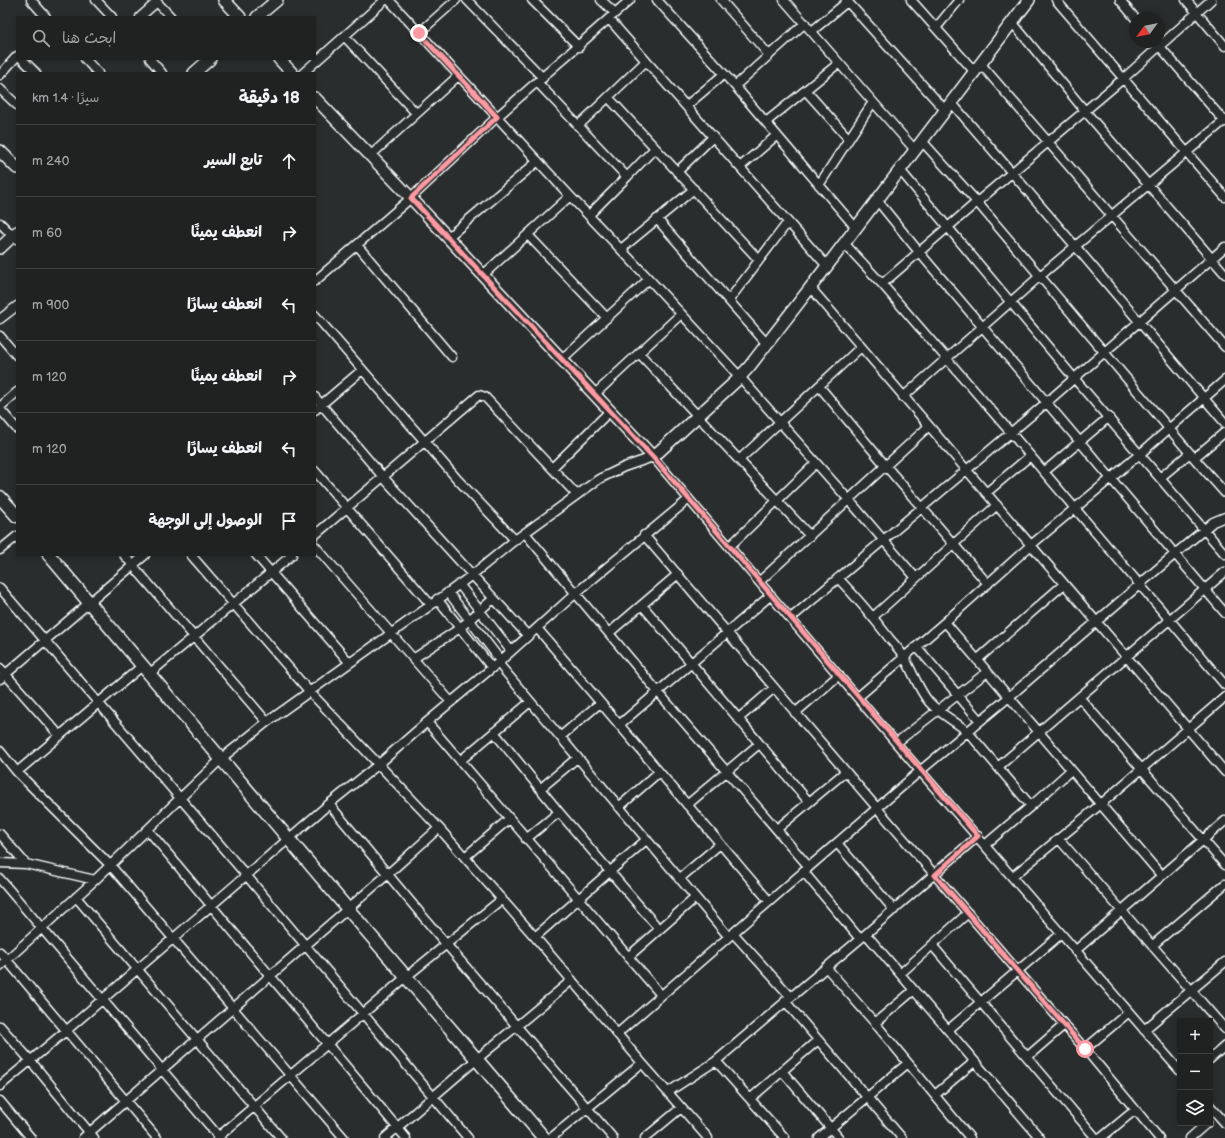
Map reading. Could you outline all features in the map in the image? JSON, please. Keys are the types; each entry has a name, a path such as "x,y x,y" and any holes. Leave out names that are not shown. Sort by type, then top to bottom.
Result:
{"main road":[{"path":"0,497 16,515"},
{"path":"50,556 222,758 347,908 544,1138"}],"street":[{"path":"31,0 45,16"},
{"path":"96,0 111,16"},
{"path":"224,0 239,16"},
{"path":"259,16 277,0"},
{"path":"304,72 385,0"},
{"path":"389,0 458,76 740,377 916,578"},
{"path":"419,33 456,0"},
{"path":"467,0 540,81 578,126 627,177"},
{"path":"532,0 578,47"},
{"path":"601,0 646,60 827,266"},
{"path":"316,280 411,198 497,117 540,81 630,0"},
{"path":"657,0 735,86 856,228"},
{"path":"722,0 769,55"},
{"path":"784,0 873,102 977,202 1225,493"},
{"path":"911,0 936,28 977,67 1048,143 1225,347"},
{"path":"936,28 959,0"},
{"path":"0,966 111,866 222,758 267,722 459,584 525,532 599,479 612,472 653,457 740,377 768,344 1028,0"},
{"path":"1056,0 1225,197"},
{"path":"1120,0 1131,12"},
{"path":"1186,0 1225,46"},
{"path":"1165,37 1211,0"},
{"path":"141,16 156,1 170,16"},
{"path":"812,31 847,1 1012,172 1225,423"},
{"path":"1012,22 1148,186 1225,274"},
{"path":"735,86 805,23"},
{"path":"345,37 416,113"},
{"path":"882,284 1124,78 1153,48"},
{"path":"903,397 1040,276 1225,121 1161,48"},
{"path":"0,75 16,57"},
{"path":"23,60 35,72"},
{"path":"86,60 97,72"},
{"path":"151,60 161,72"},
{"path":"195,72 209,60"},
{"path":"280,60 291,72"},
{"path":"578,126 646,60"},
{"path":"766,122 839,63"},
{"path":"686,106 724,74"},
{"path":"370,156 458,76"},
{"path":"0,89 16,104"},
{"path":"806,91 848,138"},
{"path":"608,97 759,260"},
{"path":"316,99 411,198 653,457 772,595 920,771 978,836 1075,951 1177,1068"},
{"path":"818,185 873,102"},
{"path":"740,167 777,135"},
{"path":"677,172 713,137"},
{"path":"589,215 656,148"},
{"path":"0,151 16,167"},
{"path":"447,238 538,161"},
{"path":"900,170 1074,378 1225,554"},
{"path":"621,249 694,189"},
{"path":"482,275 570,196"},
{"path":"877,200 918,252 1225,613"},
{"path":"657,219 768,344"},
{"path":"729,300 788,222"},
{"path":"0,223 16,236 0,248"},
{"path":"528,235 607,318"},
{"path":"844,243 882,284 1011,433 1225,685"},
{"path":"357,245 452,357"},
{"path":"791,618 965,470 1011,433 1138,321 1225,247"},
{"path":"562,359 649,279"},
{"path":"810,288 1225,772"},
{"path":"0,319 16,307"},
{"path":"595,394 681,314"},
{"path":"316,317 458,480 515,540"},
{"path":"0,336 16,355"},
{"path":"740,460 861,348"},
{"path":"639,353 810,536"},
{"path":"362,370 318,408 528,636"},
{"path":"858,697 917,647 1030,545 1140,454 1225,380"},
{"path":"819,386 988,584"},
{"path":"16,393 0,408 16,428"},
{"path":"316,534 476,396 482,395 577,495"},
{"path":"552,468 610,411"},
{"path":"1044,472 1109,417"},
{"path":"760,581 929,426"},
{"path":"1160,477 1225,432"},
{"path":"986,493 1030,456"},
{"path":"730,546 816,463"},
{"path":"316,472 430,605"},
{"path":"0,1086 212,906 329,804 380,764 427,722 497,664 576,593 644,535 689,499"},
{"path":"873,617 996,505"},
{"path":"617,1034 920,771 980,722 1175,554 1216,520 1225,516"},
{"path":"525,532 658,692 777,829 806,869 863,936 914,990 1035,1136"},
{"path":"644,535 845,772 1085,1049 1159,1138"},
{"path":"0,550 16,537"},
{"path":"316,547 451,702"},
{"path":"125,556 267,722"},
{"path":"60,736 2,674 45,640 143,556"},
{"path":"192,556 309,691 380,764 465,857 708,1138"},
{"path":"257,556 349,662"},
{"path":"17,772 98,703 195,637 291,556"},
{"path":"998,767 1225,572"},
{"path":"609,633 678,574"},
{"path":"838,578 873,617 904,658 923,695 938,710 968,732 1032,806"},
{"path":"459,584 511,651"},
{"path":"977,660 1064,584"},
{"path":"0,588 246,875 468,1138"},
{"path":"448,592 470,620 497,664"},
{"path":"619,725 772,595"},
{"path":"437,599 460,628 497,664 530,702 695,898 731,934 788,999 818,1040 902,1138"},
{"path":"413,659 460,628 493,599"},
{"path":"642,605 809,802"},
{"path":"945,622 1161,875"},
{"path":"537,628 769,901"},
{"path":"917,647 980,722"},
{"path":"896,743 987,672"},
{"path":"795,713 839,675"},
{"path":"738,719 774,688"},
{"path":"1012,877 1101,804 1225,696"},
{"path":"1080,698 1225,865"},
{"path":"460,761 530,702"},
{"path":"560,737 600,703"},
{"path":"427,722 661,996"},
{"path":"494,732 559,812 659,930"},
{"path":"687,805 759,744"},
{"path":"0,751 17,772 111,866 344,1138"},
{"path":"540,789 577,758"},
{"path":"985,845 1032,806 1071,770"},
{"path":"618,807 659,772"},
{"path":"777,829 845,772"},
{"path":"329,804 446,944 613,1138"},
{"path":"526,838 559,812"},
{"path":"465,857 509,819"},
{"path":"1075,951 1225,821"},
{"path":"83,1138 92,1135 126,1101 162,1069 388,874 439,828"},
{"path":"148,830 406,1138"},
{"path":"0,834 26,864"},
{"path":"668,1092 716,1061 935,875 978,836"},
{"path":"1059,839 1122,909 1225,1029"},
{"path":"535,937 646,840"},
{"path":"837,842 894,910"},
{"path":"679,879 720,844"},
{"path":"0,862 26,864 95,880"},
{"path":"0,879 43,928 218,1137 406,977 502,899"},
{"path":"1153,946 1225,884"},
{"path":"76,897 281,1138"},
{"path":"628,957 695,898"},
{"path":"900,974 968,913"},
{"path":"948,1030 1061,934"},
{"path":"932,945 1096,1138"},
{"path":"0,952 157,1138"},
{"path":"1144,1030 1225,962"},
{"path":"826,967 875,1023 970,1138"},
{"path":"385,1138 572,980"},
{"path":"875,1023 914,990"},
{"path":"1085,1049 1129,1012"},
{"path":"1027,1057 1064,1025"},
{"path":"0,1026 92,1135"},
{"path":"750,1099 818,1040"},
{"path":"1213,1056 1225,1046"},
{"path":"716,1061 785,1138"},
{"path":"935,1096 974,1062"},
{"path":"551,1138 642,1063"},
{"path":"819,1138 908,1063"},
{"path":"782,1071 839,1138"},
{"path":"0,1101 31,1138"},
{"path":"645,1138 681,1108"},
{"path":"1213,1109 1225,1123"},
{"path":"1101,1138 1135,1110"},
{"path":"1213,1117 1217,1114"},
{"path":"1190,1138 1204,1126"}],"route":[{"path":"419,33 497,117 411,198 653,457 914,764 978,836 935,875 1085,1049"}]}
